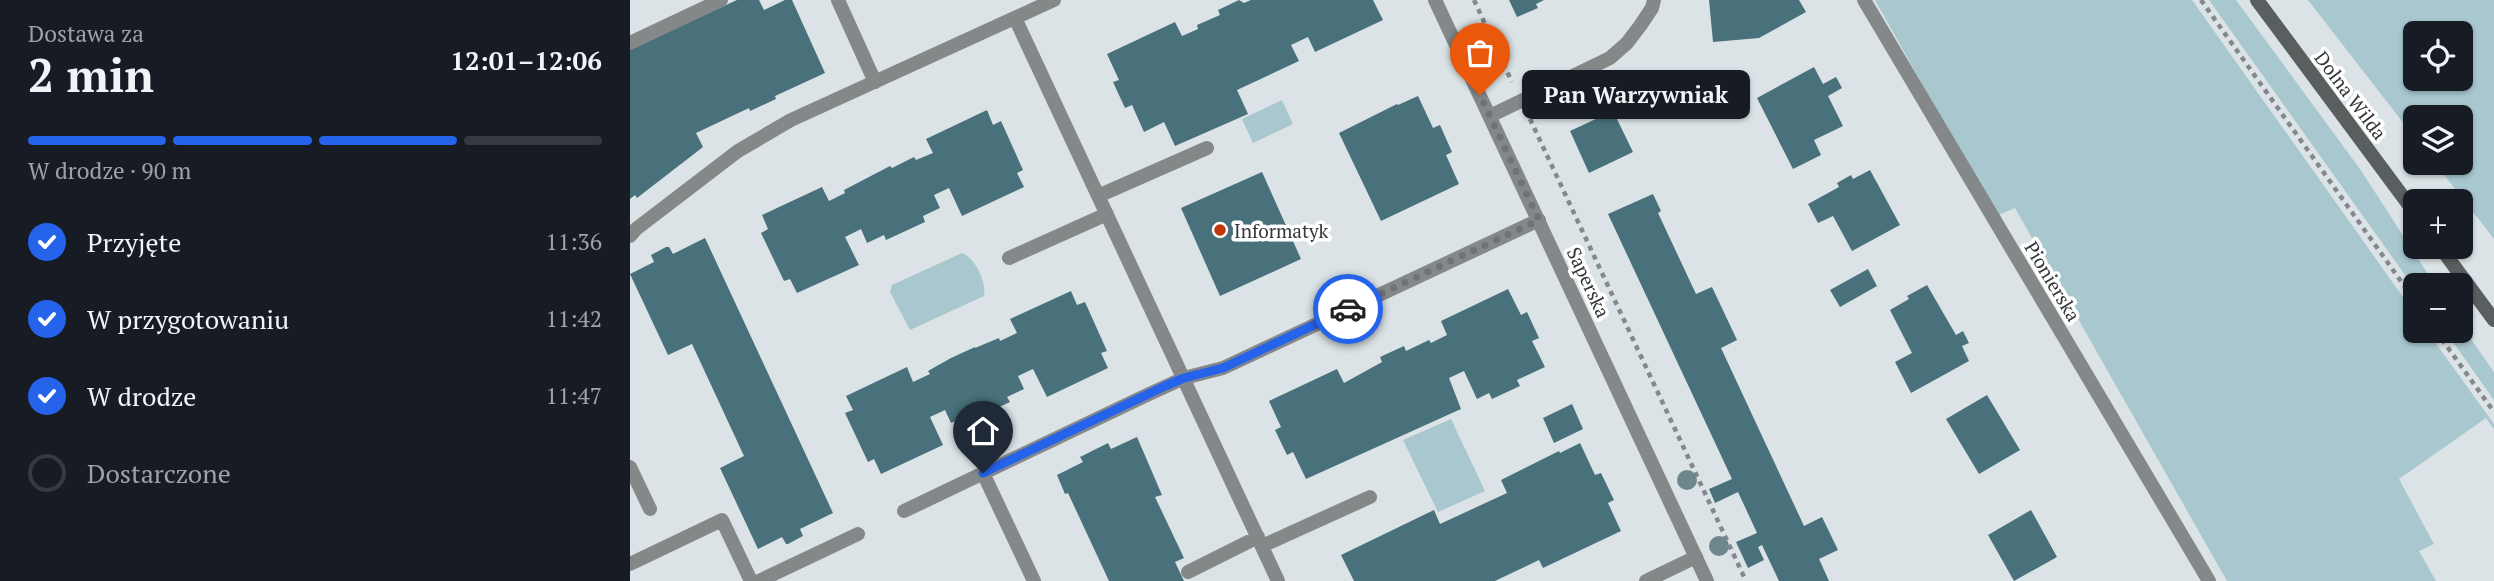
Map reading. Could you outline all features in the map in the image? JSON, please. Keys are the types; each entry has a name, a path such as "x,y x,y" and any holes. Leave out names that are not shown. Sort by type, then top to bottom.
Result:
{"main road":[{"name":"Dolna Wilda","path":"2257,0 2403,197"},
{"path":"2449,259 2494,320"}],"street":[{"path":"630,43 721,0"},
{"path":"838,0 875,82"},
{"path":"630,236 738,151 791,120 1054,0"},
{"name":"Saperska","path":"1435,0 1707,581"},
{"path":"1490,116 1610,58 1627,43 1640,26 1654,0"},
{"name":"Pionierska","path":"1864,0 2209,581"},
{"path":"1015,18 1278,581"},
{"path":"1098,196 1208,148"},
{"path":"1009,258 1107,214"},
{"path":"904,511 1184,378 1223,368 1539,220"},
{"path":"630,467 650,509"},
{"path":"983,473 1034,581"},
{"path":"1188,572 1370,497"},
{"path":"630,564 722,520 751,581"},
{"path":"759,581 858,534"},
{"path":"1646,581 1696,557"}],"path":[{"path":"1474,0 1515,89"},
{"path":"2201,0 2403,284"},
{"path":"1527,112 1746,581"},
{"path":"2445,343 2494,412"}],"shaded area":[{"path":"1875,0 2192,0 2403,297 2403,343 2436,343 2494,424 2494,429 2486,418 2399,479 2434,544 2419,551 2436,581 2227,581 2015,208 1996,216"},
{"path":"2209,0 2236,0 2360,169 2403,236 2403,259 2418,259 2427,273 2404,273"},
{"path":"2308,0 2494,0 2494,239 2473,212 2473,189 2455,189 2444,175 2473,175 2473,105 2403,105 2403,123"},
{"path":"1282,100 1293,124 1253,143 1242,119"},
{"path":"962,253 967,255 979,271 984,284 984,296 910,330 890,292 892,285"},
{"path":"2473,342 2494,372 2494,400 2454,343"},
{"path":"1451,419 1485,491 1438,512 1403,440"}],"building":[{"path":"737,0 759,0 764,10 785,0 792,0 825,73 775,96 776,99 750,111 749,108 696,133 703,147 637,198 635,195 630,199 630,49"},
{"path":"1239,0 1244,3 1251,0 1373,0 1383,20 1315,52 1308,37 1291,45 1299,61 1237,90 1248,114 1175,146 1164,122 1144,132 1132,105 1125,108 1113,82 1119,80 1107,54 1175,22 1182,36 1198,29 1197,25 1220,15 1218,10"},
{"path":"1509,0 1544,0 1536,4 1538,8 1517,17"},
{"path":"1709,0 1799,0 1806,12 1759,38 1713,42"},
{"path":"1814,67 1823,84 1836,77 1842,88 1828,96 1843,126 1814,140 1821,155 1793,169 1757,98"},
{"path":"1418,96 1433,128 1440,125 1452,152 1446,155 1459,184 1381,221 1339,133"},
{"path":"987,110 993,125 1001,121 1023,170 1017,173 1024,187 962,216 949,188 934,195 940,208 923,216 925,222 886,240 884,235 867,243 861,229 845,237 859,265 797,293 790,279 784,281 761,233 768,229 762,215 822,187 829,201 890,166 892,168 914,157 916,160 933,153 926,139"},
{"path":"1613,111 1633,152 1589,173 1570,131"},
{"path":"1870,170 1900,225 1852,251 1833,216 1818,223 1808,204 1839,187 1837,183 1851,175 1853,179"},
{"path":"1262,172 1301,259 1220,296 1181,208"},
{"path":"1653,194 1661,211 1658,213 1696,294 1712,287 1737,340 1721,348 1804,526 1822,517 1838,550 1819,559 1829,581 1779,581 1762,545 1758,547 1764,560 1748,568 1736,542 1757,533 1738,492 1715,503 1709,489 1732,479 1608,214"},
{"path":"705,238 833,513 800,529 803,536 788,544 782,537 758,549 720,468 744,456 692,344 668,355 630,274 654,262 651,255 666,247 669,247 673,254"},
{"path":"1868,269 1877,286 1840,307 1830,290"},
{"path":"1927,285 1956,335 1963,331 1969,343 1962,346 1969,361 1911,393 1895,362 1912,353 1890,310"},
{"path":"1508,289 1521,315 1527,312 1539,338 1532,341 1545,367 1517,380 1520,386 1492,399 1489,393 1477,399 1464,371 1449,378 1461,409 1306,479 1293,452 1287,455 1275,430 1281,427 1269,401 1337,369 1344,383 1382,362 1380,357 1404,346 1406,351 1429,340 1431,343 1447,335 1441,321"},
{"path":"1071,291 1077,305 1085,302 1107,351 1101,353 1108,368 1047,397 1033,369 1018,376 1024,389 1007,397 1010,402 971,420 969,415 951,423 945,410 930,417 943,445 881,474 874,459 868,462 845,413 853,410 846,396 907,367 913,382 930,374 928,371 951,358 1017,333 1010,319"},
{"path":"1987,395 2020,450 1979,474 1946,419"},
{"path":"1572,404 1583,429 1554,443 1543,418"},
{"path":"1137,437 1162,495 1155,497 1184,558 1175,562 1184,581 1109,581 1057,475 1083,462 1080,457 1108,443 1111,449"},
{"path":"1580,443 1595,475 1601,473 1614,500 1608,503 1621,531 1543,568 1539,560 1495,581 1354,581 1341,555 1434,510 1440,524 1507,493 1501,480"},
{"path":"2031,510 2057,557 2014,581 1988,535"}],"way so far":[{"path":"1348,309 1539,220 1480,95"}],"place":[{"name":"Pan Warzywniak","path":"1480,95"},
{"name":"Informatyk","path":"1220,230"}],"route":[{"path":"983,473 1165,386 1223,368 1348,309"}]}
